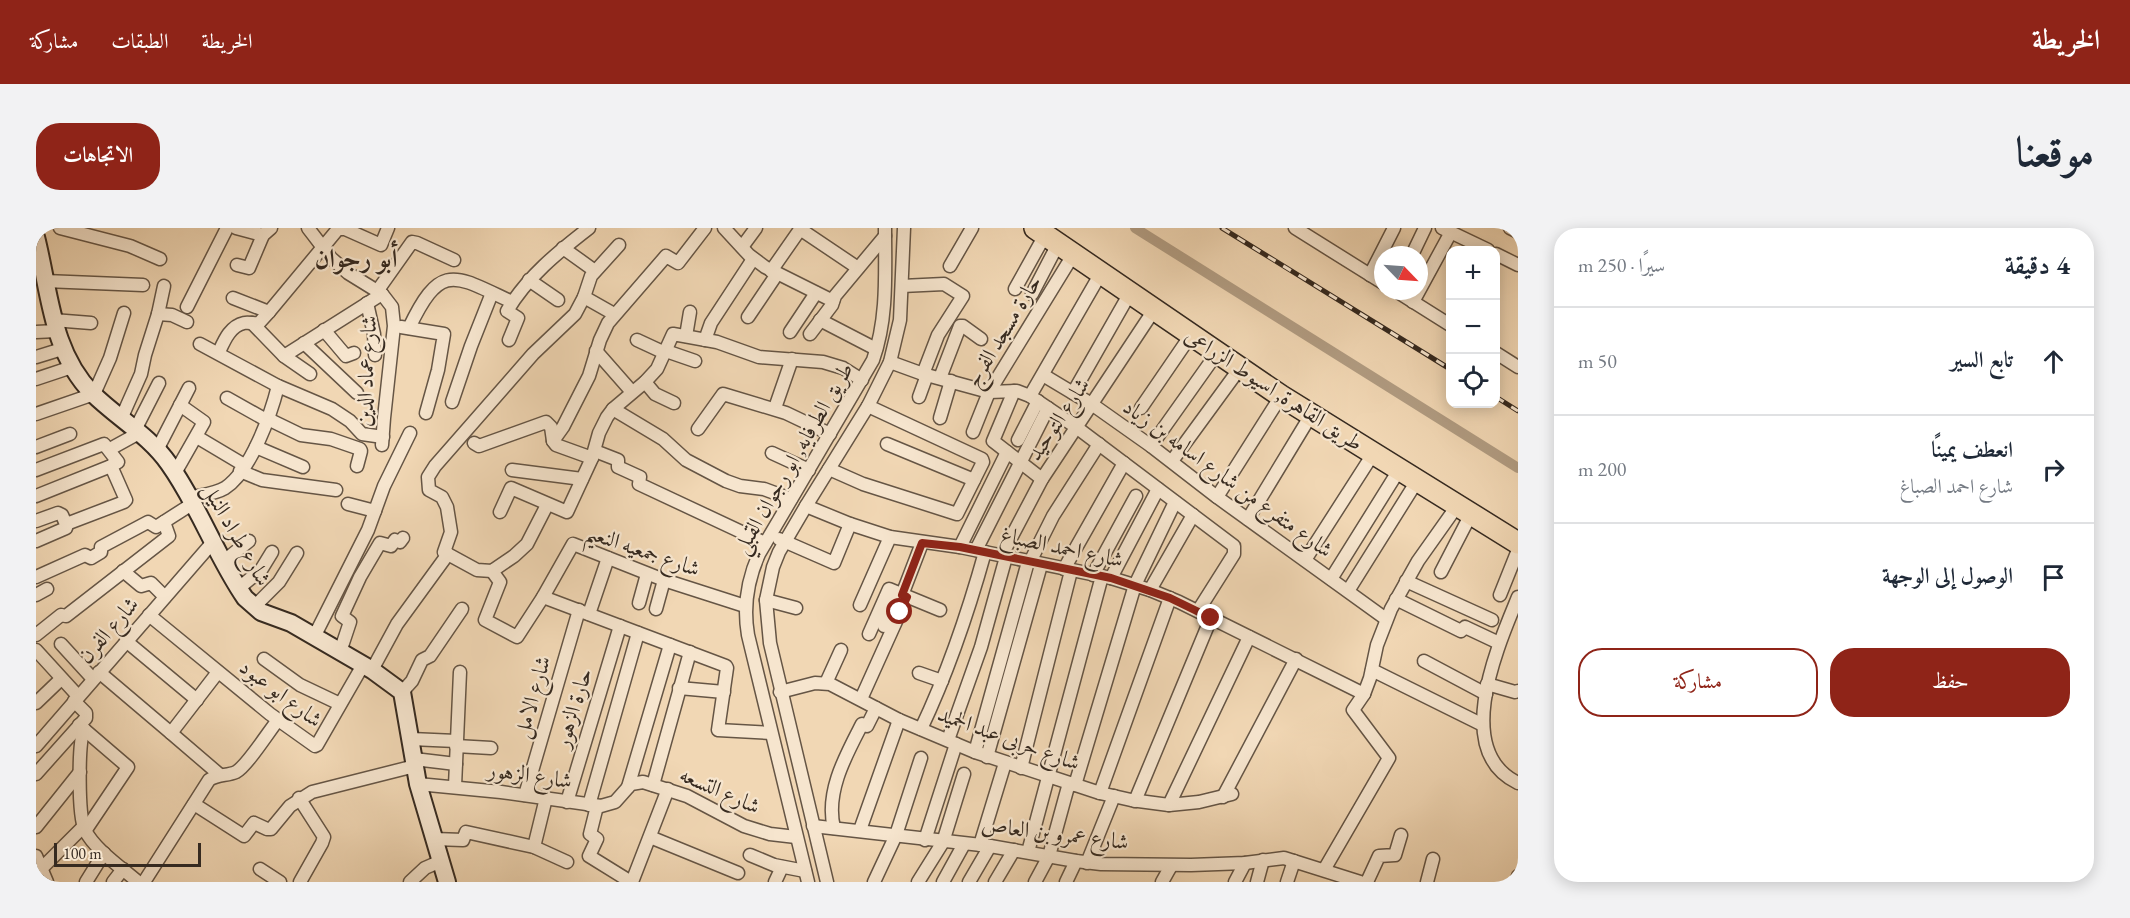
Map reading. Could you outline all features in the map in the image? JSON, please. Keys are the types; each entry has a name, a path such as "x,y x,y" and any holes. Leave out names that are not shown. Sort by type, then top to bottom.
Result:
{"highway":[{"name":"طريق القاهرة, اسيوط الزراعى","path":"1054,238 1101,273 1518,529"},
{"name":"طريق القاهرة, اسيوط الزراعى","path":"1054,238 1281,396 1518,543"}],"street":[{"path":"60,228 120,243 160,260"},
{"path":"187,307 227,228"},
{"path":"236,228 267,232 249,269 237,265"},
{"name":"شارع عماد الدين","path":"278,386 332,409 362,434 383,441 394,326 392,307 380,292 348,273 322,248 308,228"},
{"path":"219,352 231,331 242,324 259,323 338,229 381,245 388,228"},
{"path":"509,340 518,318 507,311 512,302 529,280 562,248 588,228"},
{"path":"553,441 563,427 589,376 603,332 614,314 666,256 678,263 705,228"},
{"path":"742,247 756,228"},
{"name":"طريق الطرفايه, ابو رجوان القبلي","path":"827,882 780,692 770,643 766,600 773,567 785,542 868,406 890,362 900,320 904,228"},
{"path":"950,266 972,228"},
{"path":"1294,228 1374,277"},
{"path":"1370,275 1395,228"},
{"path":"1416,246 1425,228"},
{"path":"1510,228 1518,232"},
{"path":"725,229 753,258 774,273 833,301"},
{"path":"748,317 801,229 858,268"},
{"path":"1413,302 1447,230 1478,246"},
{"path":"810,334 835,296 885,232"},
{"name":"طريق الطرفايه, ابو رجوان القبلي","path":"807,876 748,635 745,606 749,579 767,539 862,380 876,349 884,319 885,232"},
{"name":"شارع طراد النيل","path":"36,237 43,288 63,349 72,367 94,394 158,450 175,473 239,588 254,607 270,616 291,623 368,667 402,692"},
{"path":"1015,289 1054,238"},
{"path":"1032,294 1054,238"},
{"name":"حارة مسجد الفرج","path":"973,432 1054,238"},
{"path":"284,356 367,303 380,292 412,242 454,260"},
{"path":"548,505 537,528 520,551 492,571 477,570 443,551 452,532 447,507 442,497 429,490 428,477 497,393 575,314 594,271 619,245"},
{"path":"562,248 594,271"},
{"path":"1500,257 1518,265"},
{"path":"705,340 711,323 753,258"},
{"path":"1018,440 1043,375 1101,273"},
{"path":"409,328 424,299 442,281 458,278 512,302"},
{"path":"529,280 558,300"},
{"path":"902,286 944,284 963,296 938,335 935,377 940,418"},
{"path":"43,288 143,285"},
{"path":"121,419 141,374 159,314 164,286"},
{"path":"452,402 492,293"},
{"path":"790,332 816,293"},
{"path":"584,297 614,314"},
{"path":"233,298 269,312"},
{"path":"1073,393 1146,300"},
{"name":"شارع التوحيد","path":"925,840 981,647 1004,556 1042,479 1093,405 1146,300"},
{"path":"1410,300 1446,323"},
{"path":"367,303 374,334 375,355"},
{"path":"686,336 690,312"},
{"path":"36,414 94,394 110,358 124,313"},
{"path":"159,314 172,315 187,322"},
{"path":"884,319 900,320"},
{"path":"820,320 876,349"},
{"path":"36,332 55,326 91,323"},
{"path":"252,323 284,356 310,374"},
{"path":"394,326 444,333 438,370 426,413"},
{"path":"919,397 935,377 960,326 981,339"},
{"path":"324,330 346,356 354,353"},
{"path":"500,512 511,488 566,513 594,454 603,425 613,409 657,369 673,334 724,344 753,355 830,363 862,380"},
{"path":"1141,408 1191,335"},
{"path":"637,340 694,361"},
{"path":"304,343 357,393"},
{"path":"36,577 85,555 91,558 101,552 101,547 140,525 149,522 155,527 191,501 222,489 235,479 256,447 268,420 278,386 219,352 200,344"},
{"path":"36,357 63,349"},
{"path":"596,351 632,392"},
{"path":"1151,446 1217,352"},
{"path":"1497,354 1518,368"},
{"path":"775,408 792,359"},
{"path":"890,362 989,392 1014,391 1034,399 1076,427 1234,546 1234,554 1198,611"},
{"path":"36,379 72,367"},
{"path":"1172,461 1240,368"},
{"name":"شارع متفرع من شارع اسامه بن زياد","path":"1043,375 1093,405 1151,446 1217,497 1386,619"},
{"path":"110,449 137,432 159,382"},
{"path":"645,382 655,394 674,403"},
{"path":"158,450 189,388"},
{"path":"1014,391 993,441 1042,479"},
{"path":"698,429 722,394 775,408 830,434"},
{"path":"1217,497 1281,396"},
{"path":"227,398 301,435 331,439 360,449 357,466"},
{"path":"175,473 204,421 180,405"},
{"path":"829,469 863,484 957,514 982,459 868,406"},
{"path":"921,729 970,606 980,551 1020,462 1048,408"},
{"path":"613,409 663,439 686,460 726,481 740,486 764,489 791,499"},
{"path":"1248,519 1311,415"},
{"path":"978,417 998,426"},
{"path":"474,443 479,446 546,422 551,427 553,441 558,445 618,460 618,467 640,477 639,484 767,539 785,542 834,563 850,524"},
{"path":"314,637 410,433"},
{"path":"36,447 70,434"},
{"path":"196,437 262,480 336,490"},
{"path":"36,470 102,444 110,449 118,462 36,496"},
{"path":"887,444 974,480"},
{"path":"981,754 1033,563 1053,516 1099,444"},
{"path":"256,447 303,468"},
{"path":"960,547 1007,452"},
{"path":"772,453 808,470"},
{"path":"1305,560 1373,454"},
{"path":"1021,768 1068,570 1124,463"},
{"path":"67,523 125,501 111,466"},
{"path":"512,470 582,479"},
{"path":"1331,579 1408,475"},
{"path":"1348,591 1408,475"},
{"path":"1102,576 1158,489"},
{"path":"1028,852 1102,576 1136,496"},
{"path":"1035,882 1049,856 1135,585 1175,502"},
{"path":"348,504 375,511"},
{"name":"شارع احمد الصباغ","path":"806,506 890,537 980,551 1102,576 1150,590 1198,611 1364,694"},
{"path":"1441,572 1464,510"},
{"path":"1326,875 1389,758 1353,710 1364,694 1386,619 1406,581 1464,510"},
{"path":"36,521 58,513 67,523"},
{"path":"1150,590 1192,515"},
{"path":"36,635 61,615 65,616 169,536 164,522"},
{"path":"36,541 66,528 67,523"},
{"path":"860,605 890,537"},
{"path":"340,652 350,622 342,616 360,577 380,543 391,546 394,541 400,542 403,538"},
{"path":"224,561 249,541"},
{"name":"شارع الفرن","path":"36,746 213,542"},
{"path":"861,699 922,543"},
{"name":"شارع جمعيه النعيم","path":"492,571 500,582 485,620 519,637 573,544 647,574 745,606"},
{"path":"1500,595 1518,550"},
{"path":"239,588 261,570 272,552"},
{"path":"254,607 279,582 297,554"},
{"name":"شارع ابو عبود","path":"148,615 278,720 315,746 340,704 448,554"},
{"name":"شارع الامل","path":"525,795 584,612 608,558"},
{"path":"123,571 141,586 151,583 165,597"},
{"path":"639,603 647,574"},
{"path":"656,609 664,580"},
{"path":"1406,581 1492,620"},
{"path":"869,634 888,590 940,610"},
{"path":"884,626 903,595"},
{"path":"543,597 727,667 718,730 771,733"},
{"path":"1518,597 1499,643 1487,689 1483,725 1497,767 1503,774 1518,783"},
{"path":"1100,793 1170,598"},
{"path":"1396,599 1461,631 1465,627 1499,643"},
{"path":"766,600 796,608"},
{"path":"442,875 418,784 402,692 412,681 422,660 430,656 462,609"},
{"path":"1135,801 1211,618"},
{"name":"حارة الزهور","path":"567,802 620,626"},
{"path":"638,633 593,806 590,834 597,839 589,856 625,880 650,837 668,789"},
{"path":"1169,805 1249,637"},
{"path":"126,641 197,700"},
{"path":"61,644 96,676 171,733 220,775"},
{"path":"628,787 670,645"},
{"path":"36,650 40,663 61,679 87,715 82,727 80,747 84,829 104,853 138,882"},
{"path":"780,692 814,683 826,683 841,650"},
{"path":"653,785 690,652"},
{"name":"شارع حربى عبد الحميد","path":"826,683 835,685 899,720 1005,763 1100,793 1135,801 1169,805 1228,796 1296,659"},
{"path":"264,660 300,685 340,704"},
{"path":"1424,661 1487,689 1518,691"},
{"path":"1372,670 1483,725"},
{"path":"171,733 219,672"},
{"path":"455,786 460,672"},
{"path":"919,673 942,681"},
{"path":"36,703 61,679"},
{"path":"679,688 724,692"},
{"path":"834,828 831,805 843,761 862,724 867,726 876,708"},
{"path":"144,882 209,780 242,768 278,720"},
{"path":"860,830 899,720"},
{"path":"36,774 82,727"},
{"path":"47,882 38,863 84,829 128,767 82,727"},
{"path":"411,739 491,748"},
{"path":"874,882 896,835 921,758"},
{"path":"194,804 244,836 254,823 271,829 299,798 312,792 414,763 456,764"},
{"path":"969,882 985,846 1005,763"},
{"path":"36,827 80,772"},
{"path":"918,882 944,842 964,774"},
{"name":"شارع التسعه","path":"628,787 639,782 668,789 687,796 744,826 770,834 796,837"},
{"name":"شارع الزهور","path":"418,784 455,786 593,806 615,802 628,787"},
{"path":"1066,882 1081,862 1114,796"},
{"path":"299,798 324,837 300,882"},
{"path":"534,847 546,798"},
{"name":"شارع عمرو بن العاص","path":"813,826 985,846 1081,862 1171,866 1245,863 1278,858 1294,861 1326,875 1360,882"},
{"path":"434,839 463,840 466,832 534,847 567,862"},
{"path":"1367,882 1379,856 1395,855 1401,835"},
{"path":"650,837 738,873"},
{"path":"943,882 964,844"},
{"path":"995,882 1014,850"},
{"path":"86,882 104,853"},
{"path":"750,855 807,876"},
{"path":"1427,882 1433,859"},
{"path":"1257,882 1263,860"},
{"path":"1287,882 1294,861"},
{"path":"1235,882 1245,863"},
{"path":"1162,882 1171,866"},
{"path":"775,882 782,867"},
{"path":"410,882 425,868 442,875"},
{"path":"113,882 123,869"},
{"path":"260,869 280,882"}],"waterway":[{"path":"1135,228 1518,468"}],"railway":[{"path":"1222,228 1446,367"},
{"path":"1500,400 1518,411"}],"district":[{"name":"أبو رجوان","path":"356,258"}],"route":[{"path":"900,612 907,597 902,595 922,543 960,547 1111,578 1170,598 1211,618"}]}
